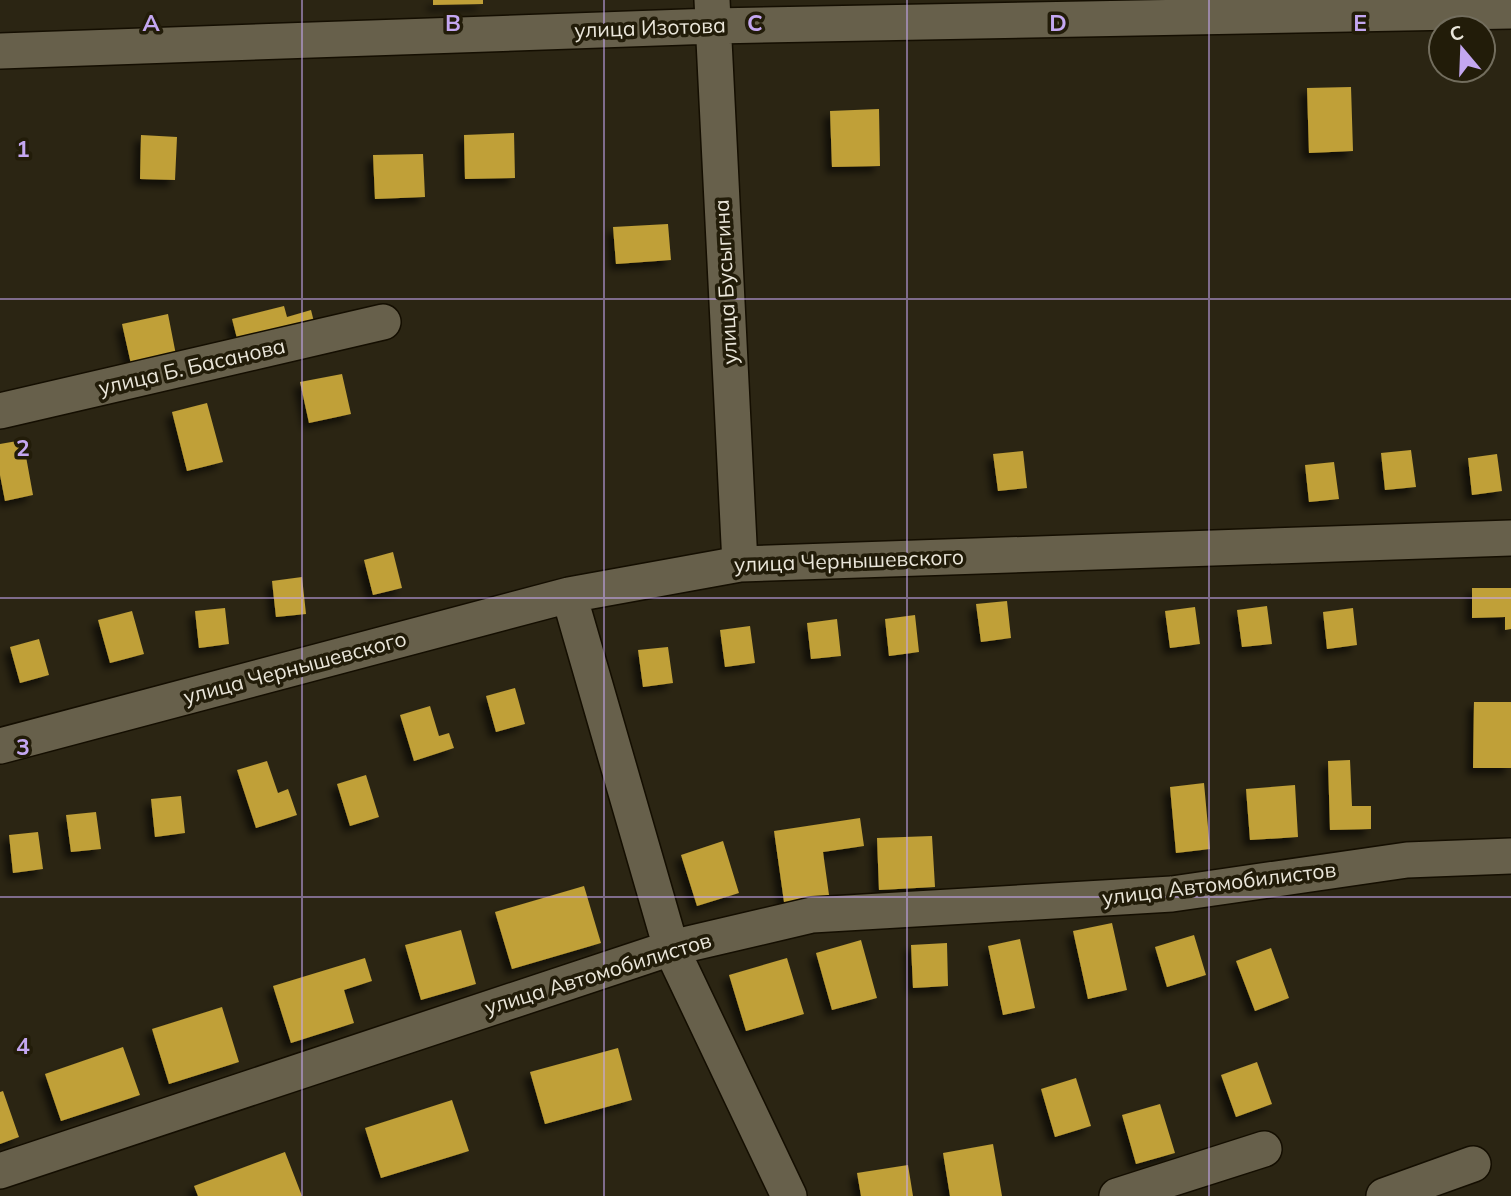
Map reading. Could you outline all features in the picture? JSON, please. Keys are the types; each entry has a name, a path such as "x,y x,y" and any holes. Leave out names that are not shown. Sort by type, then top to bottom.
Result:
{"street":[{"name":"улица Изотова","path":"0,51 713,13 1511,10"},
{"name":"улица Бусыгина","path":"713,13 740,564"},
{"name":"улица Б. Басанова","path":"0,411 383,322"},
{"name":"улица Чернышевского","path":"0,746 569,595 740,564 1511,538"},
{"path":"569,595 671,948 789,1196"},
{"name":"улица Автомобилистов","path":"0,1171 671,948 813,915 1172,894 1407,860 1511,856"},
{"path":"1117,1196 1264,1149"},
{"path":"1384,1196 1473,1164"}],"building":[{"path":"433,0 483,0 483,4 433,5"},
{"path":"1351,87 1353,151 1309,153 1307,88"},
{"path":"879,109 880,166 832,167 830,111"},
{"path":"514,133 515,178 465,179 464,135"},
{"path":"141,135 177,137 175,180 140,179"},
{"path":"423,154 425,197 375,199 373,155"},
{"path":"668,224 671,260 616,264 613,227"},
{"path":"284,306 287,317 311,310 315,326 239,346 232,319"},
{"path":"168,314 176,355 131,364 122,324"},
{"path":"342,374 351,414 309,423 300,382"},
{"path":"207,403 223,462 187,471 172,412"},
{"path":"23,440 33,495 5,501 0,475 0,444"},
{"path":"1411,450 1416,487 1385,490 1381,453"},
{"path":"1023,451 1027,488 998,491 993,454"},
{"path":"1497,454 1502,491 1472,495 1468,458"},
{"path":"1334,462 1339,499 1309,502 1305,465"},
{"path":"393,552 402,588 373,595 364,560"},
{"path":"302,577 306,614 276,617 272,581"},
{"path":"1472,588 1511,588 1511,629 1505,630 1505,617 1472,618"},
{"path":"1007,601 1011,638 981,642 976,604"},
{"path":"1267,606 1272,644 1242,647 1237,610"},
{"path":"1195,607 1200,644 1170,648 1165,611"},
{"path":"225,608 229,644 199,648 195,611"},
{"path":"1353,608 1357,645 1327,649 1323,612"},
{"path":"132,611 144,654 110,663 98,620"},
{"path":"915,615 919,652 889,656 885,619"},
{"path":"837,619 841,656 811,659 807,623"},
{"path":"750,626 755,663 725,667 720,630"},
{"path":"39,639 49,675 20,683 10,647"},
{"path":"668,647 673,683 643,687 638,650"},
{"path":"515,688 525,724 496,732 486,696"},
{"path":"1474,702 1511,702 1511,768 1473,768"},
{"path":"430,706 439,736 449,733 454,748 414,761 400,715"},
{"path":"1350,760 1352,806 1371,806 1371,829 1330,830 1328,761"},
{"path":"267,761 278,793 288,789 297,815 256,828 237,770"},
{"path":"366,775 379,817 350,826 337,784"},
{"path":"1204,783 1210,849 1176,853 1170,787"},
{"path":"1295,785 1298,837 1250,840 1246,789"},
{"path":"181,796 185,833 155,837 151,799"},
{"path":"96,812 101,849 71,852 66,815"},
{"path":"860,818 864,846 823,852 830,902 785,909 774,831"},
{"path":"38,832 43,869 13,873 9,835"},
{"path":"932,836 935,887 879,890 877,838"},
{"path":"723,841 739,893 697,906 681,855"},
{"path":"584,886 601,943 512,969 495,912"},
{"path":"1112,923 1127,990 1088,999 1073,931"},
{"path":"461,930 476,984 421,1000 405,945"},
{"path":"1194,935 1206,975 1167,987 1155,947"},
{"path":"1020,939 1035,1008 1003,1015 988,946"},
{"path":"861,940 877,998 832,1010 816,953"},
{"path":"947,943 948,986 913,988 911,945"},
{"path":"1271,948 1289,998 1255,1011 1236,961"},
{"path":"365,958 372,981 344,990 354,1023 291,1043 273,986"},
{"path":"787,958 804,1014 746,1031 729,975"},
{"path":"222,1007 239,1062 169,1084 152,1029"},
{"path":"123,1047 140,1095 61,1121 45,1074"},
{"path":"618,1048 632,1100 545,1124 530,1072"},
{"path":"1257,1062 1272,1104 1236,1117 1221,1075"},
{"path":"1076,1078 1091,1126 1055,1137 1041,1089"},
{"path":"3,1091 19,1137 0,1144 0,1092"},
{"path":"452,1100 469,1151 381,1178 365,1128"},
{"path":"1160,1104 1175,1153 1136,1164 1122,1115"},
{"path":"993,1144 1002,1196 950,1196 943,1153"},
{"path":"285,1152 302,1196 198,1196 194,1186"},
{"path":"908,1165 913,1196 861,1196 857,1173"}]}
